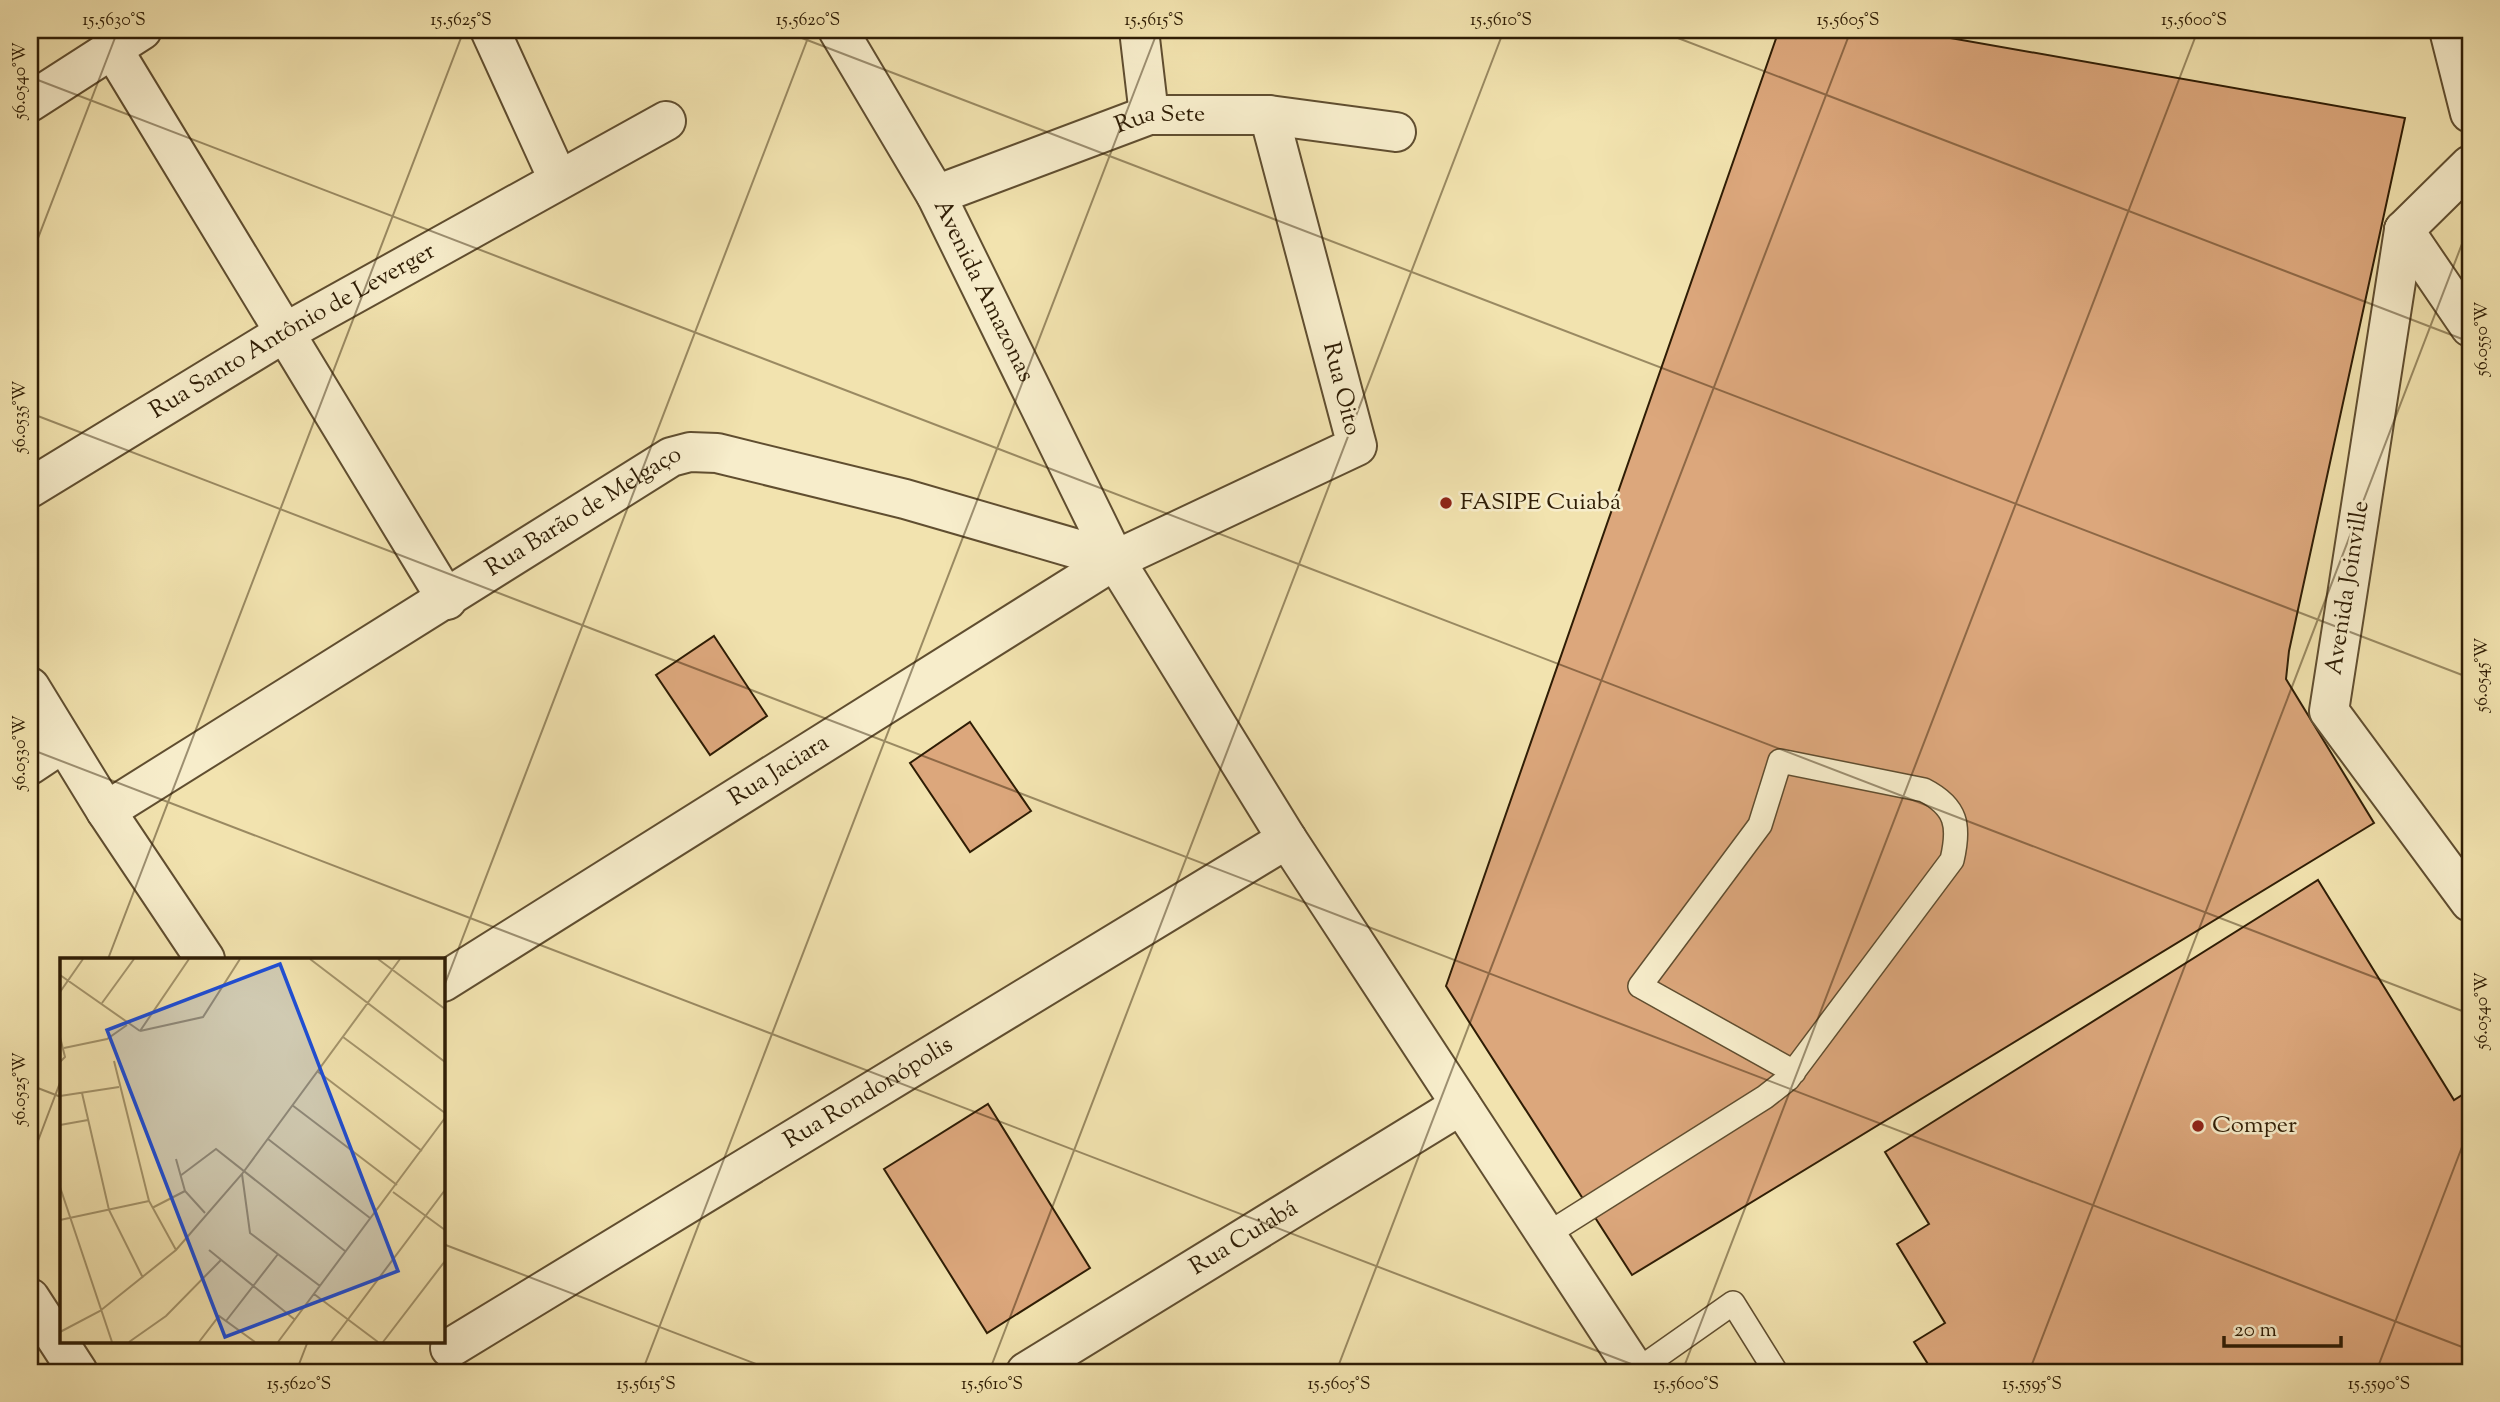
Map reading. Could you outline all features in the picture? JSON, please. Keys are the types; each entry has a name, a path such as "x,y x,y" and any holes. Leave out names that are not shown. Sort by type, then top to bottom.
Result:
{"street":[{"path":"490,30 558,179"},
{"name":"Avenida Amazonas","path":"838,30 936,195 1115,560 1287,839 1635,1372"},
{"path":"1139,30 1149,115"},
{"path":"2449,30 2470,113"},
{"path":"30,102 127,39 284,334 447,600"},
{"name":"Rua Sete","path":"936,195 1149,115 1269,116 1396,132"},
{"name":"Rua Oito","path":"1115,560 1357,446 1269,116"},
{"name":"Rua Santo Antônio de Leverger","path":"30,488 284,334 666,121"},
{"path":"2470,165 2404,230 2470,327"},
{"name":"Avenida Joinville","path":"2404,230 2329,711 2470,902"},
{"name":"Rua Barão de Melgaço","path":"106,811 447,600 647,470 671,457 690,452 716,453 905,499 1115,560"},
{"name":"Rua Jaciara","path":"444,981 1115,560"},
{"path":"30,687 106,811 204,958"},
{"path":"30,765 63,743"},
{"name":"Rua Rondonópolis","path":"452,1352 1287,839"},
{"name":"Rua Cuiabá","path":"1026,1372 1461,1105"},
{"path":"30,1298 78,1372"}],"lane":[{"path":"1546,1235 1765,1097 1794,1072 1952,860 1957,837 1954,816 1940,798 1924,790 1780,761 1760,825 1640,986 1794,1072"},
{"path":"1635,1372 1733,1303 1776,1372"}],"building":[{"path":"1779,30 1905,30 2405,118 2289,651 2286,679 2374,823 1632,1275 1446,986"},
{"path":"714,636 767,716 710,755 656,675"},
{"path":"970,722 1031,811 970,852 910,763"},
{"name":"Comper","path":"2318,880 2454,1100 2470,1090 2470,1372 1933,1372 1914,1342 1945,1323 1897,1244 1929,1224 1885,1152"},
{"path":"988,1104 1090,1268 987,1333 884,1169"}],"place":[{"name":"FASIPE Cuiabá","path":"1446,503"},
{"name":"Comper","path":"2198,1126"}]}
